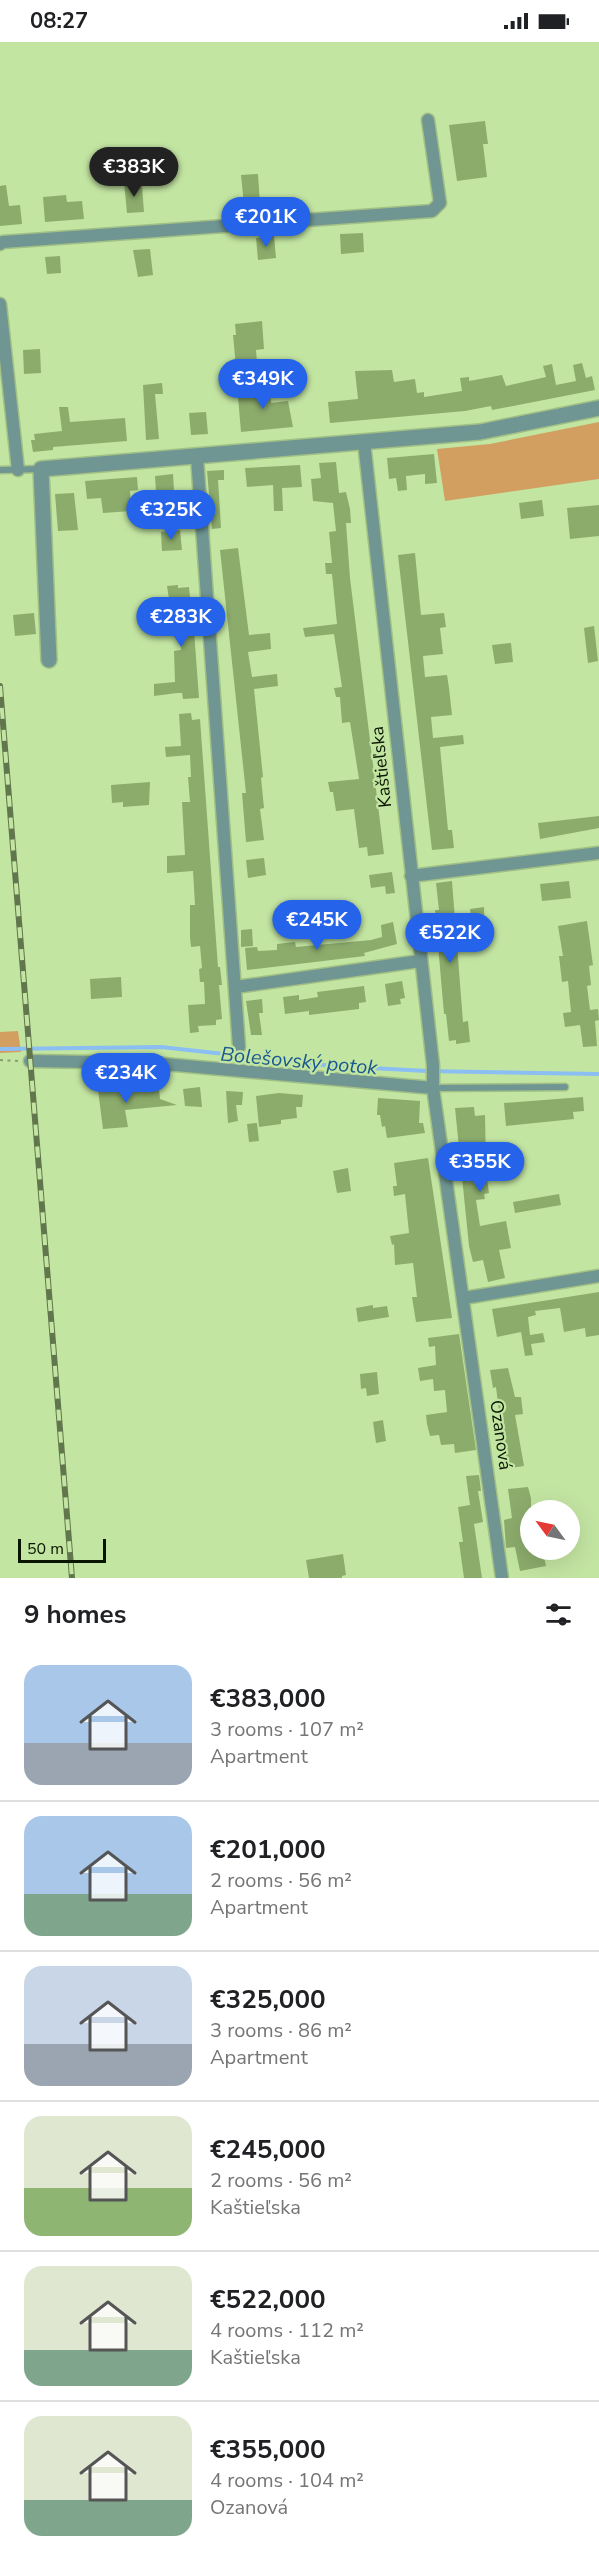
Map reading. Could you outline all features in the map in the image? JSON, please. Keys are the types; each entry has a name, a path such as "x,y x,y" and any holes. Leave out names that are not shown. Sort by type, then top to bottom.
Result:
{"street":[{"path":"0,244 432,211 440,203 428,120"},
{"path":"0,304 18,470"},
{"path":"49,660 41,469 480,432 599,408"},
{"name":"Kaštieľska","path":"364,442 433,1076"},
{"path":"197,457 239,1047"},
{"path":"411,876 599,856"},
{"path":"236,987 420,962"},
{"path":"30,1061 433,1076"},
{"name":"Ozanová","path":"433,1076 502,1578"},
{"path":"464,1298 599,1276"}],"lane":[{"path":"0,470 41,469"},
{"path":"433,1076 565,1087"}],"path":[{"path":"0,1060 30,1061"}],"shaded area":[{"path":"599,422 599,479 445,501 437,449 490,444"},
{"path":"18,1031 21,1052 0,1053 0,1032"}],"building":[{"path":"485,121 488,144 483,144 487,177 457,181 449,125"},
{"path":"258,174 260,204 244,205 241,175"},
{"path":"136,181 137,187 142,186 144,212 127,213 124,182"},
{"path":"6,185 9,206 20,205 22,224 0,226 0,186"},
{"path":"66,195 67,202 82,201 84,219 45,222 43,197"},
{"path":"363,233 364,252 341,254 340,234"},
{"path":"274,236 276,258 258,260 256,238"},
{"path":"150,249 153,275 138,277 133,250"},
{"path":"60,256 61,273 47,274 45,257"},
{"path":"262,321 264,349 256,350 258,376 237,378 233,335 236,335 235,324"},
{"path":"40,349 41,373 24,374 23,350"},
{"path":"582,363 586,378 592,376 595,390 492,410 491,406 465,411 330,423 328,402 358,399 355,371 392,370 394,382 415,379 417,393 424,392 424,397 462,391 460,378 469,377 469,381 502,375 506,386 546,377 543,366 552,364 556,385 576,381 573,365"},
{"path":"269,380 271,403 288,401 293,427 241,432 238,397 254,396 253,381"},
{"path":"162,383 163,394 155,394 159,439 146,440 143,385"},
{"path":"59,407 68,407 70,422 125,418 127,441 53,447 53,450 33,452 31,440 35,440 34,434 62,431"},
{"path":"206,412 208,434 191,435 189,413"},
{"path":"434,454 437,483 425,484 425,474 406,476 407,490 398,491 396,478 389,479 387,458"},
{"path":"336,462 339,493 346,492 350,509 351,523 346,523 350,578 384,854 368,856 367,847 359,848 354,809 336,811 333,792 330,792 328,782 359,779 350,722 342,723 340,697 336,697 334,688 342,687 334,634 305,637 303,628 337,624 332,574 326,574 325,563 332,563 329,532 336,531 333,503 313,501 311,479 321,478 319,463"},
{"path":"300,465 302,487 282,488 283,511 274,511 273,485 247,487 245,468"},
{"path":"224,470 224,480 218,480 221,528 212,529 207,471"},
{"path":"173,474 175,508 157,509 155,476"},
{"path":"137,477 138,490 130,491 131,511 103,513 101,498 87,499 85,481"},
{"path":"74,493 78,530 58,531 55,494"},
{"path":"542,500 544,516 521,519 519,503"},
{"path":"599,505 599,536 570,539 567,508"},
{"path":"180,530 182,550 162,551 161,532"},
{"path":"238,548 249,635 270,633 271,649 248,652 252,677 277,674 278,686 254,689 263,777 261,778 264,808 260,809 264,840 246,842 242,793 246,793 220,550"},
{"path":"415,553 421,615 444,613 446,627 440,628 443,654 423,656 425,677 447,675 449,688 452,715 431,717 433,738 463,735 464,744 440,747 448,830 452,830 454,848 432,850 398,555"},
{"path":"178,585 178,588 189,587 190,597 186,597 187,617 193,617 199,698 183,699 182,693 154,696 154,684 175,682 174,651 181,650 179,629 160,631 159,620 172,619 167,586"},
{"path":"34,613 36,634 15,636 13,615"},
{"path":"594,626 598,661 588,663 584,628"},
{"path":"511,643 513,662 495,664 492,645"},
{"path":"191,713 192,720 200,719 218,967 220,967 222,985 219,985 222,1019 216,1020 216,1025 198,1026 199,1032 190,1033 188,1005 205,1004 204,982 200,982 199,969 202,968 200,946 191,947 190,937 190,905 195,905 193,871 167,873 167,856 185,855 182,802 190,802 188,777 191,777 190,755 166,757 165,747 181,746 179,714"},
{"path":"150,782 149,805 123,807 123,802 112,803 111,785"},
{"path":"599,816 599,828 540,839 538,823"},
{"path":"264,858 266,875 248,878 246,860"},
{"path":"392,872 395,893 386,894 385,886 371,888 369,875"},
{"path":"452,881 463,1022 468,1021 470,1042 456,1044 456,1040 449,1041 446,1014 444,1014 435,910 439,910 436,883"},
{"path":"569,881 571,898 542,901 540,884"},
{"path":"484,907 485,944 475,945 470,909"},
{"path":"587,921 593,965 589,966 591,985 587,986 590,1010 598,1009 599,1020 595,1021 597,1046 583,1047 580,1025 565,1027 563,1013 571,1012 568,981 562,982 559,956 563,956 558,926"},
{"path":"393,922 397,944 364,953 365,956 247,970 245,948 257,947 258,951 277,950 277,944 295,942 296,947 371,940 382,937 381,925"},
{"path":"252,929 253,946 241,947 241,930"},
{"path":"121,977 122,997 91,999 90,979"},
{"path":"402,981 405,998 400,999 401,1004 388,1006 385,984"},
{"path":"364,986 366,1002 359,1003 359,1009 309,1015 309,1011 285,1014 283,997 299,995 299,1000 318,997 317,992"},
{"path":"262,999 263,1013 259,1013 262,1035 251,1035 246,1001"},
{"path":"130,1086 131,1092 159,1088 160,1099 177,1105 125,1110 128,1127 103,1129 98,1090"},
{"path":"200,1087 202,1107 185,1106 183,1089"},
{"path":"226,1091 243,1092 242,1105 236,1105 238,1121 228,1123"},
{"path":"279,1093 303,1095 302,1107 296,1107 297,1118 281,1120 281,1124 259,1127 256,1096"},
{"path":"583,1097 584,1111 573,1112 574,1119 506,1126 504,1103"},
{"path":"378,1098 420,1101 419,1123 423,1123 425,1133 387,1138 385,1126 382,1127 380,1115 377,1115"},
{"path":"474,1107 475,1116 485,1115 486,1162 504,1160 506,1170 486,1172 489,1193 484,1194 485,1199 476,1200 480,1226 506,1221 511,1248 499,1250 505,1278 488,1282 483,1260 473,1262 469,1246 455,1108"},
{"path":"257,1123 259,1141 249,1142 247,1124"},
{"path":"428,1158 452,1318 416,1322 412,1297 417,1297 413,1263 395,1265 394,1244 392,1245 390,1236 409,1233 405,1194 394,1196 393,1186 397,1186 394,1163"},
{"path":"348,1168 351,1191 337,1193 333,1171"},
{"path":"559,1194 561,1205 515,1213 513,1202"},
{"path":"599,1292 599,1335 586,1337 585,1328 564,1332 560,1308 535,1311 536,1315 528,1317 530,1335 543,1333 545,1342 531,1344 533,1355 525,1356 521,1332 497,1337 492,1309"},
{"path":"373,1305 373,1308 387,1306 389,1317 358,1322 356,1308"},
{"path":"459,1334 476,1450 455,1453 454,1444 441,1445 439,1435 430,1436 426,1415 447,1412 445,1390 434,1391 433,1379 420,1381 418,1368 436,1365 435,1346 429,1347 428,1338"},
{"path":"508,1368 515,1397 521,1397 523,1414 515,1415 524,1466 505,1469 498,1428 501,1428 496,1387 493,1388 490,1370"},
{"path":"377,1372 379,1394 367,1396 366,1388 361,1389 360,1374"},
{"path":"383,1420 386,1441 376,1443 373,1422"},
{"path":"479,1475 481,1491 478,1491 483,1522 474,1524 482,1578 464,1578 459,1542 463,1542 458,1507 470,1505 466,1476"},
{"path":"528,1487 531,1498 531,1500 520,1500 520,1560 545,1560 546,1566 520,1571 515,1547 506,1548 504,1520 512,1518 508,1489"},
{"path":"343,1554 346,1575 342,1578 309,1578 306,1560"}],"waterway":[{"name":"Bolešovský potok","path":"0,1049 161,1047 333,1066 427,1071 599,1074"}],"railway":[{"path":"0,686 72,1578"}]}
